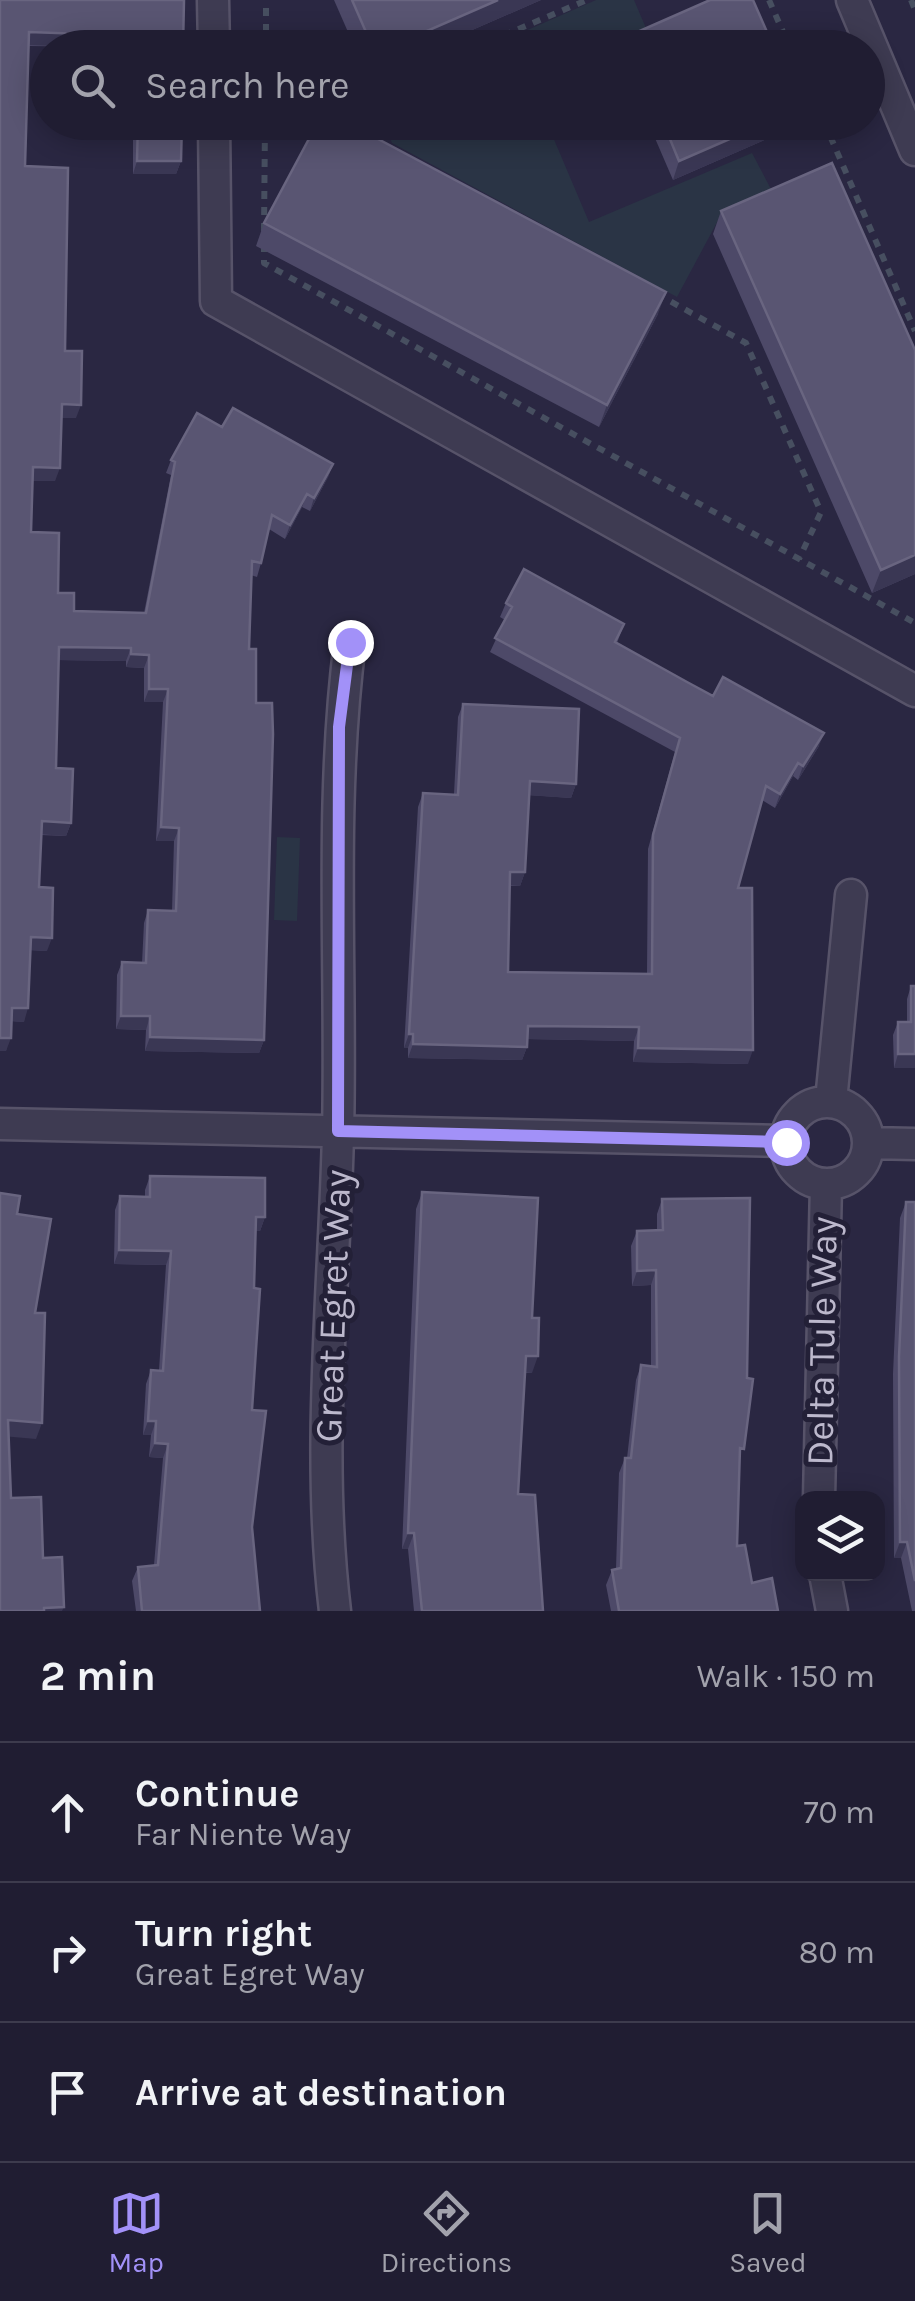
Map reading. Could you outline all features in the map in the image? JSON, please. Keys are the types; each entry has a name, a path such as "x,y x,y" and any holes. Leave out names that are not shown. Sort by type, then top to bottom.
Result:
{"street":[{"path":"214,0 214,30"},
{"path":"852,0 865,30"},
{"path":"885,79 915,150"},
{"path":"214,140 216,301 915,691"},
{"name":"Great Egret Way","path":"335,1611 327,1429 338,1131 339,727 350,642"},
{"path":"830,1101 851,896"},
{"path":"830,1101 858,1115 868,1143 856,1172 826,1184 798,1172 786,1142 790,1125 801,1110 830,1101"},
{"path":"0,1124 786,1142"},
{"path":"868,1143 915,1144"},
{"name":"Delta Tule Way","path":"819,1491 826,1184"},
{"path":"826,1581 832,1611"}],"path":[{"path":"266,0 266,30"},
{"path":"516,30 586,0"},
{"path":"769,0 782,30"},
{"path":"911,0 915,10"},
{"path":"265,140 264,263 915,623"},
{"path":"375,140 390,148"},
{"path":"832,140 915,331"},
{"path":"643,286 746,343 821,512 798,559"}],"shaded area":[{"path":"596,0 634,0 647,30 527,30"},
{"path":"391,140 554,140 589,222 752,153 772,191 722,213 677,297"},
{"path":"277,837 300,838 297,921 274,920"}],"building":[{"path":"0,0 184,0 183,30 29,32 25,166 68,168 65,351 82,351 81,405 62,404 60,468 33,467 31,532 59,533 58,593 74,593 74,611 146,613 175,462 171,460 197,413 222,427 233,408 333,464 314,498 307,494 290,525 272,515 261,563 252,561 249,649 256,649 256,703 272,703 273,734 264,1040 150,1037 150,1016 121,1016 122,962 146,963 148,910 176,911 179,828 161,827 168,689 149,689 149,655 131,654 131,648 59,647 56,768 73,769 71,823 42,821 39,887 53,888 52,938 31,937 28,1008 12,1008 11,1038 0,1038"},
{"path":"352,0 498,0 429,30 365,30"},
{"path":"710,0 753,0 766,30 642,30"},
{"path":"138,140 182,140 181,161 137,161"},
{"path":"308,140 380,140 666,292 607,405 264,223"},
{"path":"670,140 727,140 679,161"},
{"path":"832,163 915,350 915,555 881,570 721,211"},
{"path":"524,569 624,624 615,642 687,682 713,696 723,677 824,733 803,766 798,763 780,794 766,786 738,888 752,888 753,1050 638,1048 639,1027 528,1026 527,1047 413,1044 413,1034 409,1034 423,793 458,795 463,704 579,709 576,784 530,781 525,872 510,872 508,972 652,974 653,835 680,738 495,638 512,607 506,603"},
{"path":"911,986 915,986 915,1054 898,1054 898,1022 911,1022"},
{"path":"150,1176 265,1178 265,1217 256,1217 254,1288 260,1289 252,1410 266,1411 252,1527 260,1611 142,1611 138,1567 158,1565 168,1444 155,1443 156,1421 148,1421 151,1370 163,1371 171,1251 119,1250 120,1196 150,1197"},
{"path":"422,1192 538,1198 532,1318 539,1318 538,1356 526,1356 518,1494 535,1495 543,1611 422,1611 414,1533 408,1533"},
{"path":"0,1193 20,1196 17,1214 51,1219 35,1313 45,1313 42,1423 8,1420 11,1498 41,1497 43,1558 62,1557 64,1607 44,1611 0,1611"},
{"path":"750,1198 747,1378 753,1379 744,1449 740,1448 737,1546 745,1545 752,1583 772,1578 778,1611 619,1611 612,1570 621,1568 625,1458 631,1458 641,1365 657,1367 656,1270 637,1271 637,1231 663,1230 662,1199"},
{"path":"906,1202 915,1202 915,1581 907,1542 900,1542 899,1357"}],"route":[{"path":"350,642 339,727 338,1131 786,1142"}]}
